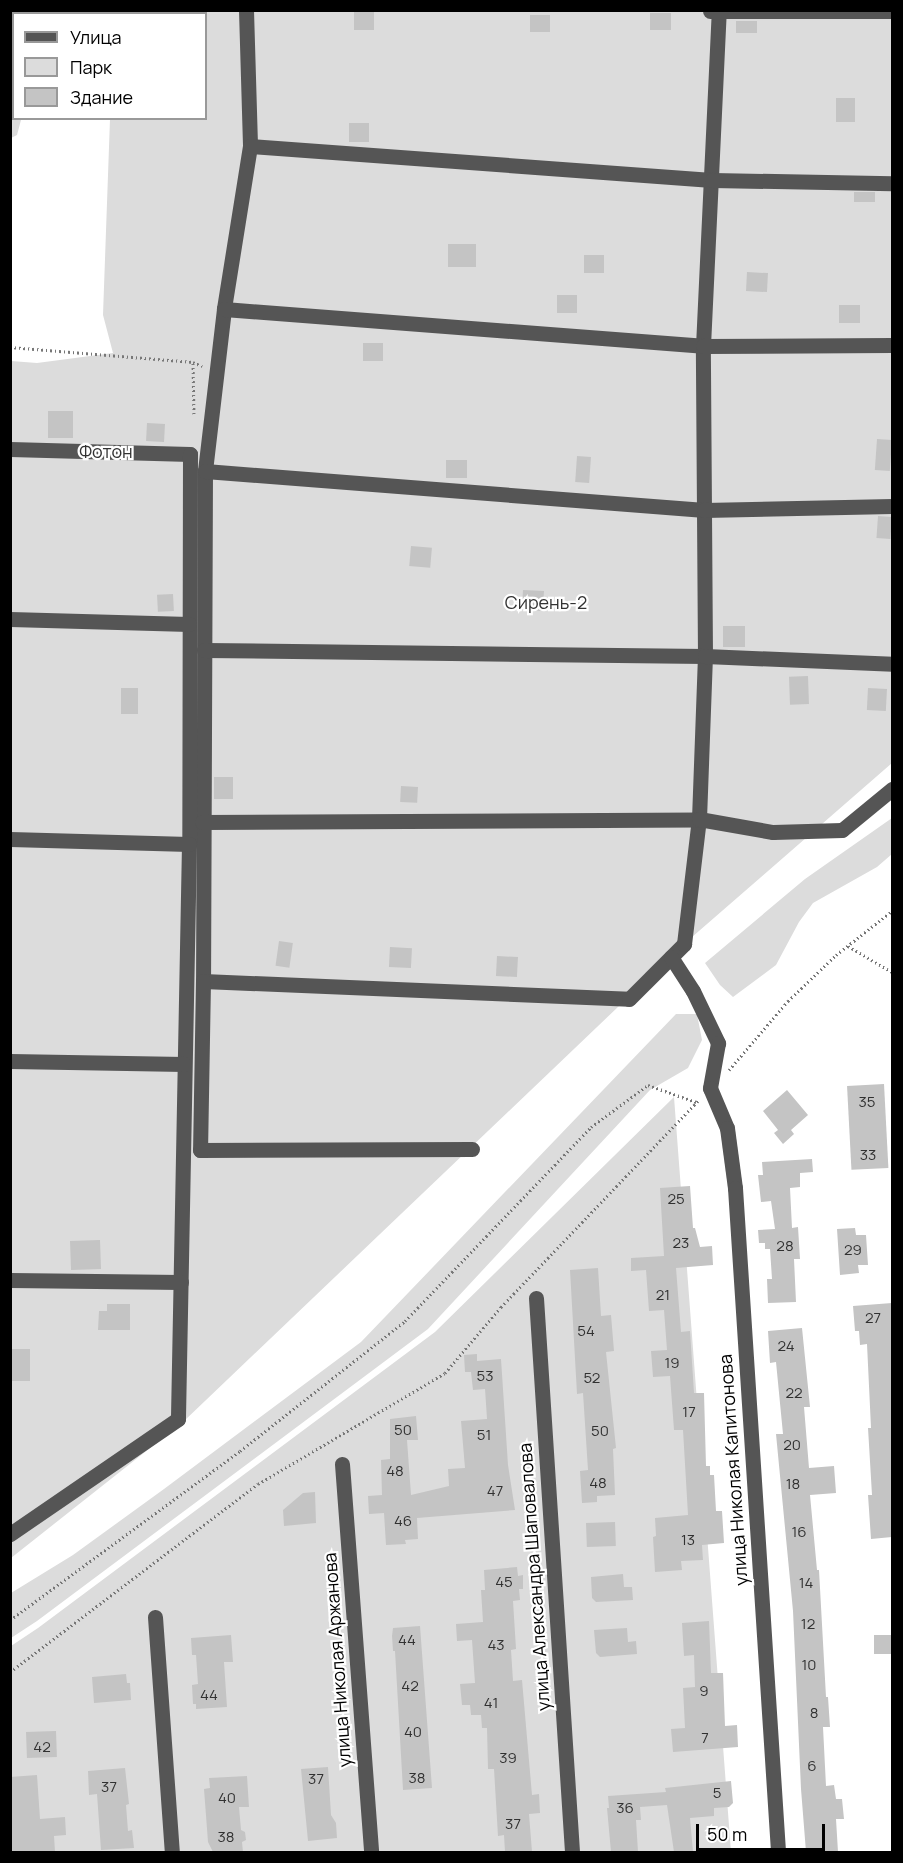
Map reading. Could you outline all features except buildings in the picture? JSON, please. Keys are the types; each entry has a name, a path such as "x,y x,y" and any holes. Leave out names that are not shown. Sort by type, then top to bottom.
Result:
{"street":[{"path":"246,10 250,146 224,309 205,471 200,1149 472,1149"},
{"path":"709,10 892,11"},
{"path":"202,981 629,999 684,944 699,819 705,657 703,345 720,11"},
{"path":"250,146 712,180 892,183"},
{"path":"224,309 703,345 892,345"},
{"path":"10,449 190,454 189,844 178,1419 10,1534"},
{"path":"205,471 704,510 892,506"},
{"path":"10,620 189,624"},
{"path":"204,650 705,657 892,664"},
{"path":"202,822 699,819 773,832 842,830 892,789"},
{"path":"10,839 189,844"},
{"path":"671,957 693,991 718,1043 710,1088"},
{"path":"10,1061 184,1064"},
{"name":"улица Николая Капитонова","path":"710,1088 727,1128 735,1188 778,1852"},
{"path":"10,1280 181,1282"},
{"name":"улица Александра Шаповалова","path":"536,1298 572,1852"},
{"name":"улица Николая Аржанова","path":"342,1464 371,1852"},
{"path":"155,1617 172,1852"}],"path":[{"path":"10,347 193,362 204,366 218,358"},
{"path":"193,362 194,422"},
{"path":"10,1672 258,1484 446,1373 501,1307 696,1102 727,1073 788,1001 848,946 892,911"},
{"path":"848,946 892,972"},
{"path":"10,1620 240,1451 405,1321 591,1127 648,1085 696,1102"}],"green space":[{"name":"Сирень-2","path":"892,11 892,763 684,944 183,1422 11,1558 11,361 37,363 113,353 103,315 110,120 207,120 207,12 95,12"},
{"path":"12,105 12,120 21,120 17,135 11,138"},
{"path":"892,818 892,854 877,867 813,903 799,922 776,965 733,997 720,985 705,963 805,879"},
{"path":"676,1014 697,1014 702,1040 688,1068 650,1090 428,1329 37,1621 11,1638 11,1593 73,1555 361,1342"},
{"path":"674,1097 731,1852 11,1852 11,1646 435,1332"}],"park label":[{"name":"Фотон","path":"106,451"}]}
